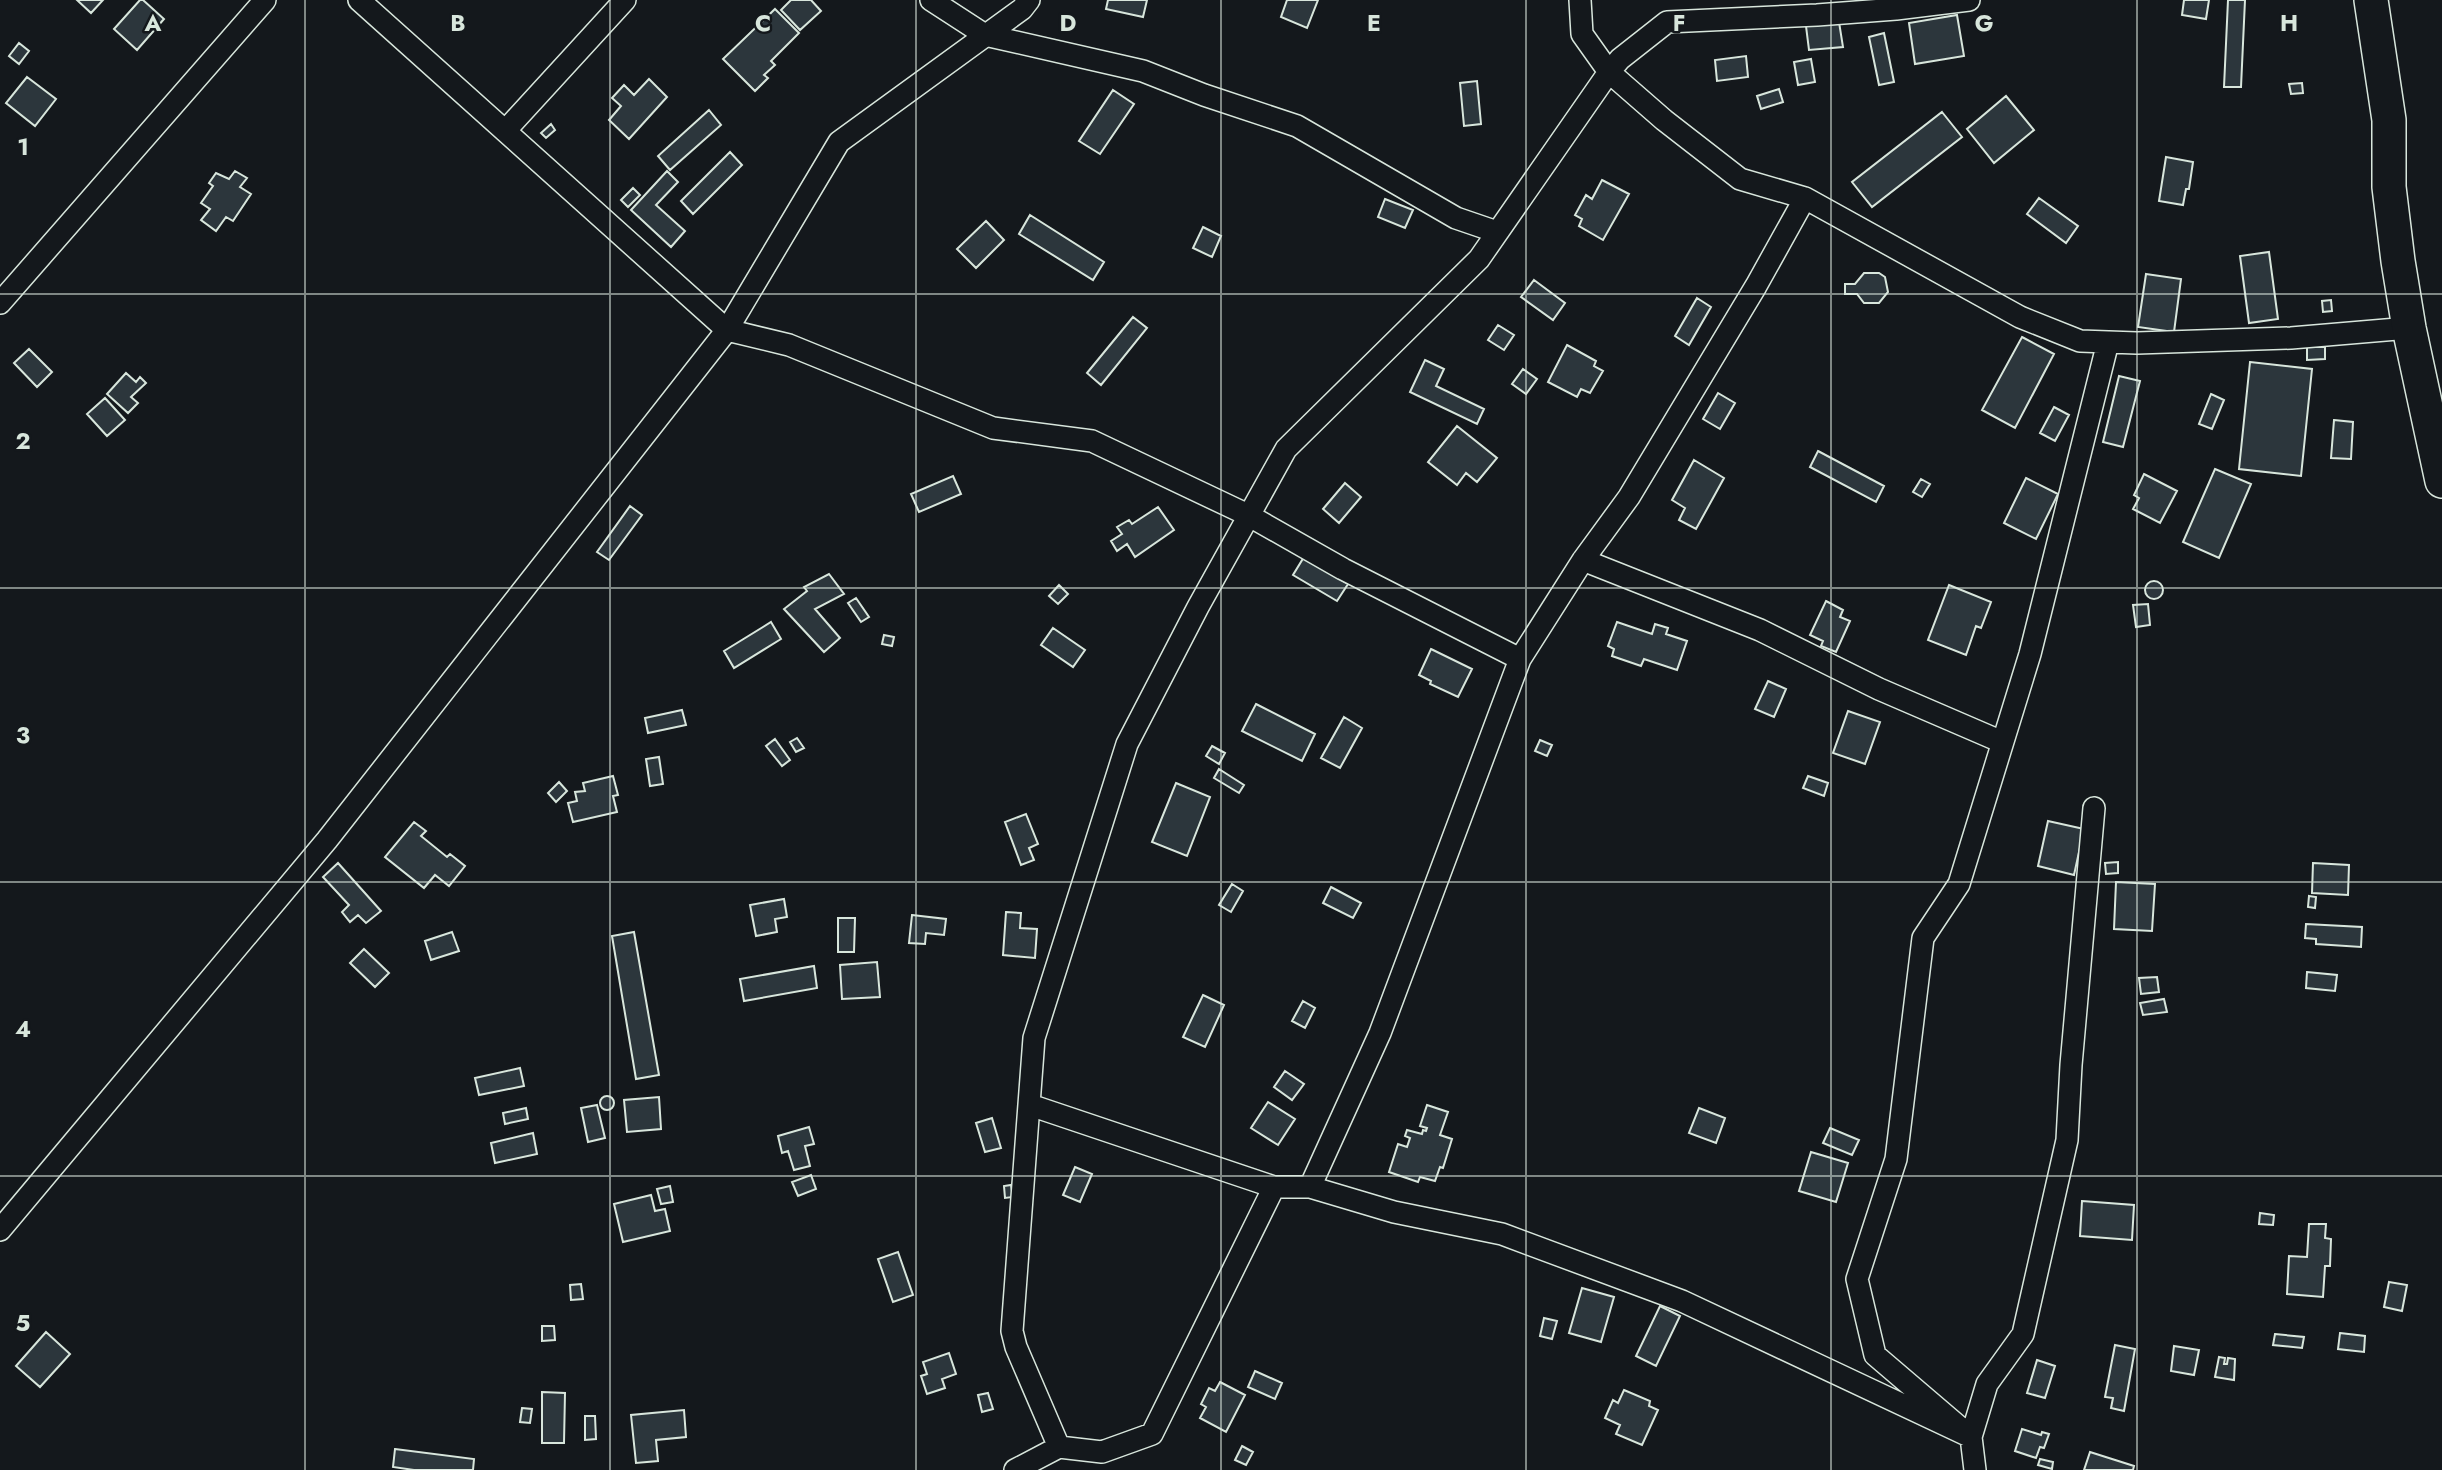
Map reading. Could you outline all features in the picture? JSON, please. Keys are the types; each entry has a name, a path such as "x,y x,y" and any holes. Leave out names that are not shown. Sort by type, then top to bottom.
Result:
{"main road":[{"path":"2371,0 2389,120 2389,187 2409,328 2442,481"}],"street":[{"path":"0,303 265,0"},
{"path":"359,0 727,330 789,345 993,428 1092,441 1248,515 1343,569 1520,659"},
{"path":"505,131 625,0"},
{"path":"931,0 985,35 1143,71 1297,125 1455,219 1497,232"},
{"path":"0,1230 327,840 727,330 839,142 1022,9 1029,0"},
{"path":"1580,0 1582,34 1609,72 1664,120 1740,179 1805,198 2021,317 2080,341 2291,338 2409,328"},
{"path":"1059,1447 1016,1347 1012,1331 1034,1038 1127,744 1248,515 1286,449 1479,259 1609,72 1620,59 1667,22 1830,14 1969,0"},
{"path":"1310,1187 1380,1033 1520,659 1583,560 1629,497 1756,286 1805,198"},
{"path":"1971,1437 1875,1355 1857,1279 1896,1159 1923,938 1959,884 2030,654 2108,342"},
{"path":"1583,560 1760,630 1879,689 2003,741"},
{"path":"1975,1470 1971,1437 1987,1384 2023,1334 2067,1140 2071,1065 2095,808"},
{"path":"1030,1105 1274,1187 1310,1187 1394,1212 1502,1234 1669,1296 1971,1437"},
{"path":"1015,1470 1059,1447 1102,1452 1152,1434 1274,1187"}],"building":[{"path":"77,0 103,0 91,13"},
{"path":"140,0 164,19 137,50 114,29"},
{"path":"791,0 811,0 821,11 800,30 781,10"},
{"path":"1108,0 1147,0 1143,17 1106,9"},
{"path":"1287,0 1318,0 1307,28 1281,17"},
{"path":"2184,0 2209,0 2206,19 2182,15"},
{"path":"2228,0 2245,0 2241,87 2224,87"},
{"path":"775,9 799,33 771,61 775,65 764,75 768,78 755,91 723,59"},
{"path":"1957,15 1964,56 1915,64 1909,23"},
{"path":"1839,22 1843,47 1809,50 1806,26"},
{"path":"1884,33 1894,82 1879,85 1869,37"},
{"path":"19,43 29,51 19,64 9,56"},
{"path":"1746,56 1748,77 1717,81 1715,60"},
{"path":"1811,59 1815,82 1798,85 1794,62"},
{"path":"27,77 56,99 35,126 6,103"},
{"path":"649,79 667,97 629,139 609,120 621,106 612,98 624,85 634,95"},
{"path":"1477,81 1481,124 1464,126 1460,83"},
{"path":"2302,83 2303,93 2291,94 2289,84"},
{"path":"1779,89 1783,102 1761,109 1757,96"},
{"path":"1113,90 1134,104 1100,154 1079,141"},
{"path":"2006,96 2034,130 1994,163 1967,129"},
{"path":"709,110 721,125 670,170 658,156"},
{"path":"1942,112 1962,137 1872,207 1852,182"},
{"path":"551,124 555,130 546,138 541,133"},
{"path":"730,152 742,165 693,214 681,201"},
{"path":"2166,157 2193,162 2189,189 2186,189 2183,205 2159,201"},
{"path":"235,171 247,178 240,187 251,194 233,221 226,217 216,231 201,220 210,209 201,203 213,186 209,183 216,173 229,179"},
{"path":"667,171 678,182 656,205 685,231 671,247 631,210"},
{"path":"1602,180 1629,194 1603,240 1579,226 1582,219 1575,215 1586,195 1592,199"},
{"path":"633,188 640,195 628,207 621,200"},
{"path":"2039,198 2078,226 2066,243 2027,214"},
{"path":"1385,199 1413,210 1405,228 1378,217"},
{"path":"1030,215 1104,262 1093,280 1019,234"},
{"path":"986,221 1004,240 976,268 957,249"},
{"path":"1203,227 1221,236 1212,257 1193,248"},
{"path":"2269,252 2278,319 2249,323 2240,256"},
{"path":"1864,273 1879,273 1885,277 1888,292 1879,303 1864,303 1857,294 1845,294 1845,284 1855,284"},
{"path":"2146,274 2181,279 2174,332 2138,327"},
{"path":"1534,280 1565,303 1553,320 1521,297"},
{"path":"1697,298 1711,307 1689,345 1675,336"},
{"path":"2331,300 2332,311 2323,312 2322,301"},
{"path":"1133,317 1147,328 1101,385 1087,373"},
{"path":"1498,325 1514,335 1504,350 1488,340"},
{"path":"2022,337 2054,354 2015,428 1982,410"},
{"path":"1567,345 1596,361 1594,366 1603,371 1590,393 1581,389 1577,397 1548,382"},
{"path":"2307,347 2325,347 2325,359 2307,360"},
{"path":"29,349 52,372 37,387 14,363"},
{"path":"1425,360 1444,369 1436,386 1484,409 1477,424 1410,392"},
{"path":"2250,362 2312,369 2301,476 2239,469"},
{"path":"1523,369 1537,379 1526,394 1512,384"},
{"path":"126,373 136,382 140,377 146,383 131,397 138,403 128,413 107,394"},
{"path":"2119,376 2140,381 2123,447 2103,442"},
{"path":"1718,393 1735,403 1720,429 1703,419"},
{"path":"2211,394 2224,400 2212,429 2199,424"},
{"path":"105,398 125,420 107,436 87,414"},
{"path":"2054,407 2069,415 2055,441 2040,433"},
{"path":"2334,420 2353,422 2351,459 2331,458"},
{"path":"1457,426 1497,458 1477,482 1466,473 1457,485 1428,462"},
{"path":"1818,451 1884,486 1876,502 1810,467"},
{"path":"1694,460 1724,478 1696,529 1679,520 1685,508 1672,500"},
{"path":"2215,469 2251,484 2219,558 2183,542"},
{"path":"2144,474 2177,491 2160,523 2133,509 2139,498 2134,495"},
{"path":"953,476 961,494 919,512 911,494"},
{"path":"2026,478 2058,494 2036,539 2004,523"},
{"path":"1921,479 1930,484 1922,497 1913,492"},
{"path":"1345,483 1361,497 1339,523 1323,509"},
{"path":"630,506 642,515 609,560 597,552"},
{"path":"1158,507 1174,530 1135,557 1127,544 1117,551 1111,541 1122,534 1117,527 1129,520 1132,524"},
{"path":"1304,557 1348,584 1337,601 1293,575"},
{"path":"829,574 844,594 815,609 840,638 824,652 784,609 807,591 804,587"},
{"path":"2154,581 2160,584 2163,590 2160,596 2154,599 2148,596 2145,590 2148,584"},
{"path":"1059,585 1068,594 1058,604 1049,596"},
{"path":"1949,585 1991,602 1981,628 1976,626 1966,655 1928,640"},
{"path":"856,598 869,617 861,622 848,603"},
{"path":"1826,601 1843,610 1840,617 1850,621 1836,652 1821,646 1823,641 1810,635"},
{"path":"2148,604 2150,625 2136,627 2133,605"},
{"path":"771,622 781,639 734,668 724,651"},
{"path":"1617,622 1652,634 1655,624 1668,628 1666,634 1687,641 1677,670 1644,659 1641,666 1612,656 1614,649 1608,646"},
{"path":"1053,628 1085,650 1073,667 1041,645"},
{"path":"884,635 894,637 892,646 882,644"},
{"path":"1431,649 1472,669 1458,697 1430,684 1431,681 1419,675"},
{"path":"1768,681 1786,689 1774,717 1755,709"},
{"path":"1256,704 1315,734 1302,761 1242,731"},
{"path":"682,710 686,725 648,733 645,718"},
{"path":"1848,711 1880,722 1865,764 1833,753"},
{"path":"1344,717 1362,728 1340,768 1321,758"},
{"path":"797,738 804,748 796,752 790,742"},
{"path":"775,739 790,760 782,766 766,746"},
{"path":"1540,740 1552,745 1547,756 1535,751"},
{"path":"1212,746 1225,753 1219,764 1206,756"},
{"path":"659,757 663,784 650,786 646,759"},
{"path":"1219,769 1244,785 1239,793 1214,778"},
{"path":"613,776 618,795 613,796 617,812 573,822 568,803 577,801 575,792 585,791 583,783"},
{"path":"1808,776 1828,783 1824,796 1803,788"},
{"path":"559,782 567,791 556,802 548,793"},
{"path":"1176,783 1210,797 1187,856 1152,842"},
{"path":"1026,814 1038,844 1029,848 1034,860 1021,865 1005,822"},
{"path":"2048,821 2084,829 2074,875 2038,866"},
{"path":"414,822 426,831 421,836 447,857 450,854 465,866 449,886 435,875 424,888 385,857"},
{"path":"2118,862 2118,873 2106,874 2105,863"},
{"path":"338,863 381,911 366,923 358,915 350,922 342,912 349,905 323,877"},
{"path":"2313,863 2349,865 2348,895 2312,893"},
{"path":"2116,882 2155,884 2152,931 2114,929"},
{"path":"1232,884 1243,891 1231,912 1219,905"},
{"path":"1331,887 1361,903 1353,918 1323,903"},
{"path":"2309,896 2316,897 2315,908 2308,907"},
{"path":"784,899 787,917 775,919 777,932 756,936 750,905"},
{"path":"1006,912 1021,913 1020,928 1037,929 1035,958 1003,955"},
{"path":"912,915 946,919 944,935 926,933 925,944 909,943"},
{"path":"838,918 855,918 854,952 838,952"},
{"path":"2306,924 2362,927 2361,947 2316,944 2316,939 2305,938"},
{"path":"452,932 459,951 431,960 425,941"},
{"path":"634,932 659,1075 636,1079 612,936"},
{"path":"364,949 389,973 375,987 350,963"},
{"path":"877,962 880,997 842,999 840,965"},
{"path":"814,966 817,988 744,1001 740,979"},
{"path":"2307,972 2337,975 2335,991 2306,988"},
{"path":"2157,977 2159,992 2141,994 2139,978"},
{"path":"1203,995 1224,1005 1205,1047 1183,1037"},
{"path":"2164,999 2167,1012 2143,1015 2140,1003"},
{"path":"1303,1001 1315,1008 1305,1028 1292,1021"},
{"path":"520,1068 524,1086 479,1095 475,1078"},
{"path":"1285,1071 1304,1084 1292,1100 1274,1087"},
{"path":"604,1096 610,1096 614,1103 610,1110 604,1110 600,1106 600,1100"},
{"path":"659,1097 661,1129 627,1132 624,1100"},
{"path":"1268,1102 1295,1119 1278,1145 1251,1128"},
{"path":"597,1105 605,1138 588,1142 581,1108"},
{"path":"1427,1105 1448,1112 1440,1135 1452,1139 1443,1168 1440,1167 1435,1181 1420,1177 1418,1182 1389,1172 1398,1144 1407,1147 1410,1138 1405,1136 1407,1130 1422,1134 1423,1130 1426,1131 1427,1128 1420,1126"},
{"path":"526,1108 528,1119 505,1124 503,1113"},
{"path":"1699,1108 1725,1118 1716,1143 1689,1133"},
{"path":"992,1118 1001,1148 985,1152 976,1123"},
{"path":"809,1127 814,1144 805,1146 810,1166 794,1170 788,1151 782,1153 778,1136"},
{"path":"1830,1128 1859,1140 1852,1155 1823,1143"},
{"path":"533,1133 537,1154 495,1163 491,1143"},
{"path":"1811,1152 1848,1163 1836,1202 1799,1191"},
{"path":"1075,1167 1092,1174 1080,1202 1063,1195"},
{"path":"811,1175 816,1189 798,1196 792,1182"},
{"path":"1011,1185 1013,1197 1005,1198 1004,1186"},
{"path":"670,1186 673,1202 661,1204 657,1189"},
{"path":"651,1195 655,1211 665,1209 670,1231 623,1242 614,1204"},
{"path":"2082,1201 2134,1205 2132,1240 2080,1236"},
{"path":"2260,1213 2274,1215 2273,1225 2259,1224"},
{"path":"2309,1224 2326,1224 2325,1238 2331,1239 2330,1266 2325,1266 2323,1297 2287,1294 2289,1256 2307,1257"},
{"path":"898,1252 913,1295 893,1302 878,1259"},
{"path":"2389,1282 2407,1285 2402,1311 2384,1307"},
{"path":"581,1284 583,1299 571,1300 570,1285"},
{"path":"1582,1288 1614,1297 1601,1342 1569,1333"},
{"path":"1660,1306 1680,1316 1656,1366 1636,1356"},
{"path":"1544,1318 1557,1321 1552,1339 1540,1336"},
{"path":"542,1326 554,1326 555,1340 542,1341"},
{"path":"46,1332 70,1354 40,1387 16,1366"},
{"path":"2340,1333 2365,1336 2364,1352 2338,1349"},
{"path":"2275,1334 2304,1337 2302,1348 2273,1345"},
{"path":"2115,1345 2135,1349 2124,1411 2111,1408 2113,1398 2105,1397"},
{"path":"2174,1346 2199,1350 2194,1375 2171,1371"},
{"path":"949,1353 956,1374 942,1379 945,1388 927,1394 921,1376 927,1374 923,1362"},
{"path":"2219,1357 2225,1358 2224,1364 2227,1364 2228,1358 2235,1359 2234,1380 2215,1377"},
{"path":"2037,1360 2055,1366 2045,1398 2027,1393"},
{"path":"1255,1371 1282,1383 1275,1399 1248,1387"},
{"path":"1220,1382 1245,1395 1226,1432 1200,1418 1206,1407 1201,1404 1209,1388 1215,1391"},
{"path":"1624,1390 1650,1401 1649,1406 1658,1410 1642,1445 1616,1434 1620,1425 1605,1418 1613,1400 1618,1403"},
{"path":"542,1392 565,1393 564,1443 542,1443"},
{"path":"988,1393 993,1409 982,1412 978,1395"},
{"path":"522,1408 532,1409 530,1423 520,1422"},
{"path":"684,1410 686,1437 656,1440 658,1461 636,1463 631,1415"},
{"path":"585,1416 595,1416 596,1439 585,1440"},
{"path":"2022,1429 2041,1435 2042,1432 2049,1434 2044,1448 2040,1447 2036,1458 2015,1451"},
{"path":"1242,1446 1253,1452 1246,1465 1235,1460"},
{"path":"395,1449 474,1459 473,1470 414,1470 393,1467"},
{"path":"2090,1452 2134,1466 2133,1470 2084,1470"},
{"path":"2040,1459 2053,1462 2052,1469 2038,1465"}]}
